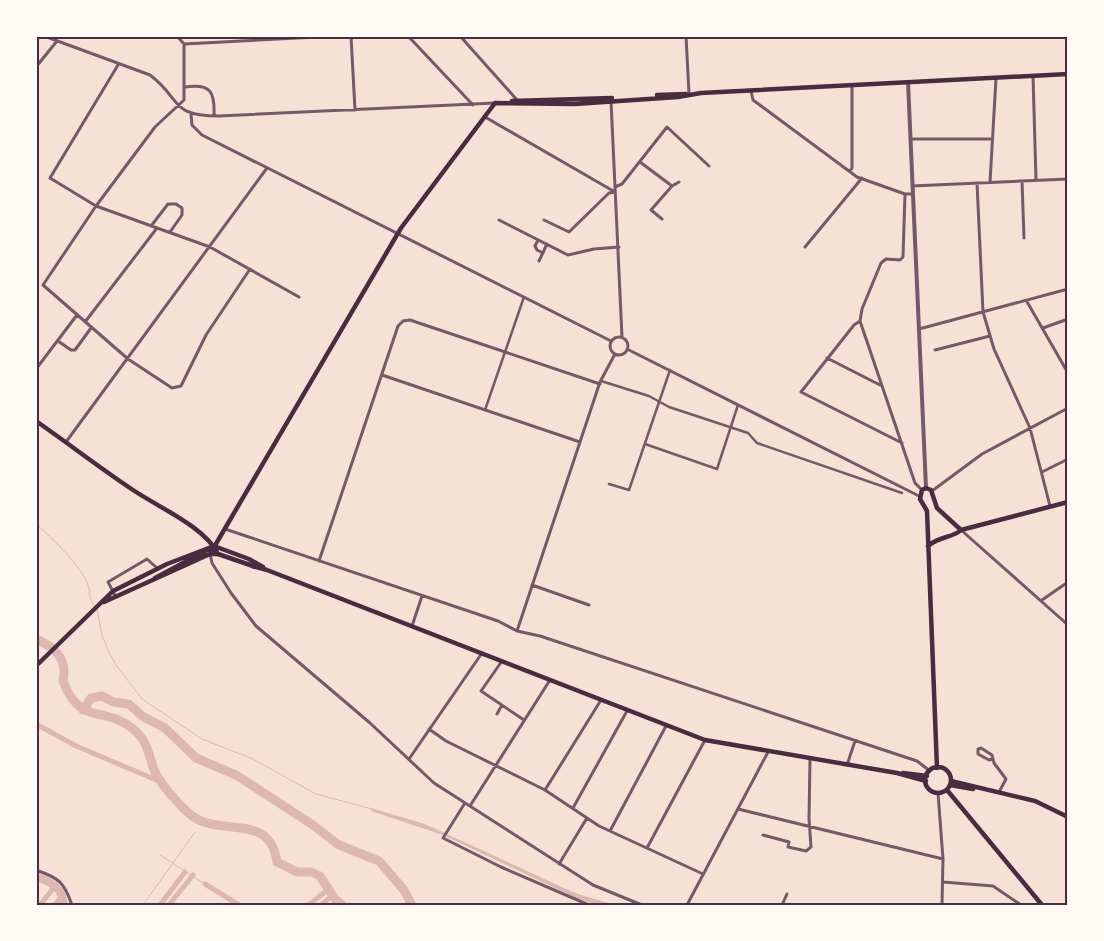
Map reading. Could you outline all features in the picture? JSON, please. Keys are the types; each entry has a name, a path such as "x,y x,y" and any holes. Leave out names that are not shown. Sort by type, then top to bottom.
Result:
{"main road":[{"path":"210,554 398,234 495,103 575,104 610,100 678,97 689,94 1068,74"},
{"path":"36,421 131,489 203,535 214,546 218,554"},
{"path":"937,768 928,546 923,489 934,489 937,508 961,530"},
{"path":"928,546 936,539 961,530 1068,502"},
{"path":"944,537 953,527 952,522"},
{"path":"927,528 929,533 944,537"},
{"path":"154,579 214,546"},
{"path":"36,666 113,591 157,568 214,546 248,559 267,570 705,740 810,760 926,778"},
{"path":"98,605 210,554 218,554 264,571 267,570"},
{"path":"1042,905 949,785 947,771 937,768 930,771 926,778 928,788 938,793 949,785 983,789 1035,801 1068,817"}],"street":[{"path":"44,36 150,76 158,82 179,107 191,114 219,116 495,103"},
{"path":"177,36 184,44 185,98 179,107 155,127 96,206 43,286 128,359 172,388 181,386 206,335 250,269"},
{"path":"184,44 336,36"},
{"path":"351,36 355,110"},
{"path":"408,36 473,105"},
{"path":"460,36 518,102"},
{"path":"686,36 689,94"},
{"path":"36,67 57,41"},
{"path":"118,64 50,178 96,206 210,247 299,297"},
{"path":"1033,76 1036,180"},
{"path":"990,182 996,79"},
{"path":"908,82 919,328 923,489"},
{"path":"185,87 201,86 210,90 213,96 214,116"},
{"path":"850,171 852,168 852,86"},
{"path":"751,91 754,100 850,171 862,178 905,194 913,194"},
{"path":"610,100 619,247 622,338"},
{"path":"191,114 192,125 202,135 611,341"},
{"path":"485,117 615,192"},
{"path":"615,186 622,184 667,127 710,166"},
{"path":"911,139 992,138"},
{"path":"640,162 672,186"},
{"path":"65,442 267,168"},
{"path":"806,247 862,178"},
{"path":"912,186 1068,179"},
{"path":"1022,181 1024,238"},
{"path":"662,219 651,210 672,186 679,182"},
{"path":"977,183 983,312 990,336 1030,428 1050,506"},
{"path":"544,220 569,232 609,193 615,192"},
{"path":"905,194 903,257 900,260 886,260 881,263 862,309 860,321 915,482 923,489"},
{"path":"151,226 168,204 176,204 182,208 182,215 170,232"},
{"path":"499,220 568,254 619,247"},
{"path":"85,322 157,228"},
{"path":"538,240 535,246 537,250 543,253"},
{"path":"539,261 547,244"},
{"path":"919,328 1068,289"},
{"path":"485,410 524,297"},
{"path":"1026,300 1068,373"},
{"path":"36,369 78,315"},
{"path":"1043,328 1068,319"},
{"path":"319,561 398,326 403,320 410,320 600,383 649,396 669,407 748,433 757,443 902,492"},
{"path":"860,321 854,325 801,392 902,443"},
{"path":"58,341 70,350 75,350 91,328"},
{"path":"935,350 990,336"},
{"path":"618,337 622,338 627,342 627,349 622,354 615,354 611,351 611,341 618,337"},
{"path":"627,349 908,489 923,489"},
{"path":"517,631 600,383 615,354"},
{"path":"827,358 881,385"},
{"path":"609,484 629,490 670,370"},
{"path":"382,375 580,442"},
{"path":"645,444 717,469 738,404"},
{"path":"934,489 982,454 1068,408"},
{"path":"1042,472 1068,459"},
{"path":"225,530 498,622 517,631 540,636 918,761 930,771"},
{"path":"961,530 1068,625"},
{"path":"210,554 212,562 225,585 256,626 347,703 434,783 593,884 642,905"},
{"path":"116,597 108,582 147,559 157,568"},
{"path":"1042,600 1068,582"},
{"path":"532,586 589,605"},
{"path":"412,626 422,596"},
{"path":"409,759 482,653"},
{"path":"502,661 481,691 524,720"},
{"path":"470,806 550,680"},
{"path":"545,790 601,700"},
{"path":"497,714 502,705"},
{"path":"573,808 627,711"},
{"path":"610,831 666,726"},
{"path":"430,729 446,741 496,764 545,790 610,831 703,874"},
{"path":"647,848 705,740"},
{"path":"847,765 855,741"},
{"path":"993,759 989,760 978,754 978,750 981,748 992,755 1006,779 999,792"},
{"path":"687,905 768,752"},
{"path":"763,835 789,842 788,847 806,851 810,847 810,760"},
{"path":"938,793 943,859 942,905"},
{"path":"465,803 444,835 510,870 590,905"},
{"path":"738,809 943,859"},
{"path":"559,864 587,818"},
{"path":"36,870 55,877 64,884 72,905"},
{"path":"943,882 993,886 1020,905"},
{"path":"782,905 787,894"}],"shaded area":[{"path":"371,808 425,824 575,893 615,905 598,905 576,898 443,835 371,811"},
{"path":"36,872 53,880 62,888 68,905 59,905 59,899 55,891 36,880"}],"waterway":[{"path":"36,524 80,570 88,585 90,598 95,607"},
{"path":"97,610 102,635 108,650 116,665 142,699 202,739 253,759 316,794 372,809"},
{"path":"36,639 54,650 62,660 64,666 63,681 77,704 85,710 122,722 137,732 146,746 155,773 175,800 191,815 202,822 242,828 265,836 272,846 277,862 297,872 311,872 320,876 335,899 342,905"},
{"path":"83,710 91,698 102,696 113,702 129,704 142,716 165,728 196,758 236,775 310,823 339,845 379,861 404,890 412,905"},
{"path":"36,724 76,746 161,782"},
{"path":"143,905 195,832"},
{"path":"160,855 205,884"},
{"path":"160,905 185,872"},
{"path":"169,905 193,875"},
{"path":"205,884 239,905"},
{"path":"40,905 56,885"},
{"path":"308,905 329,889"},
{"path":"321,905 333,895"},
{"path":"54,905 62,897"},
{"path":"333,905 338,901"}]}
